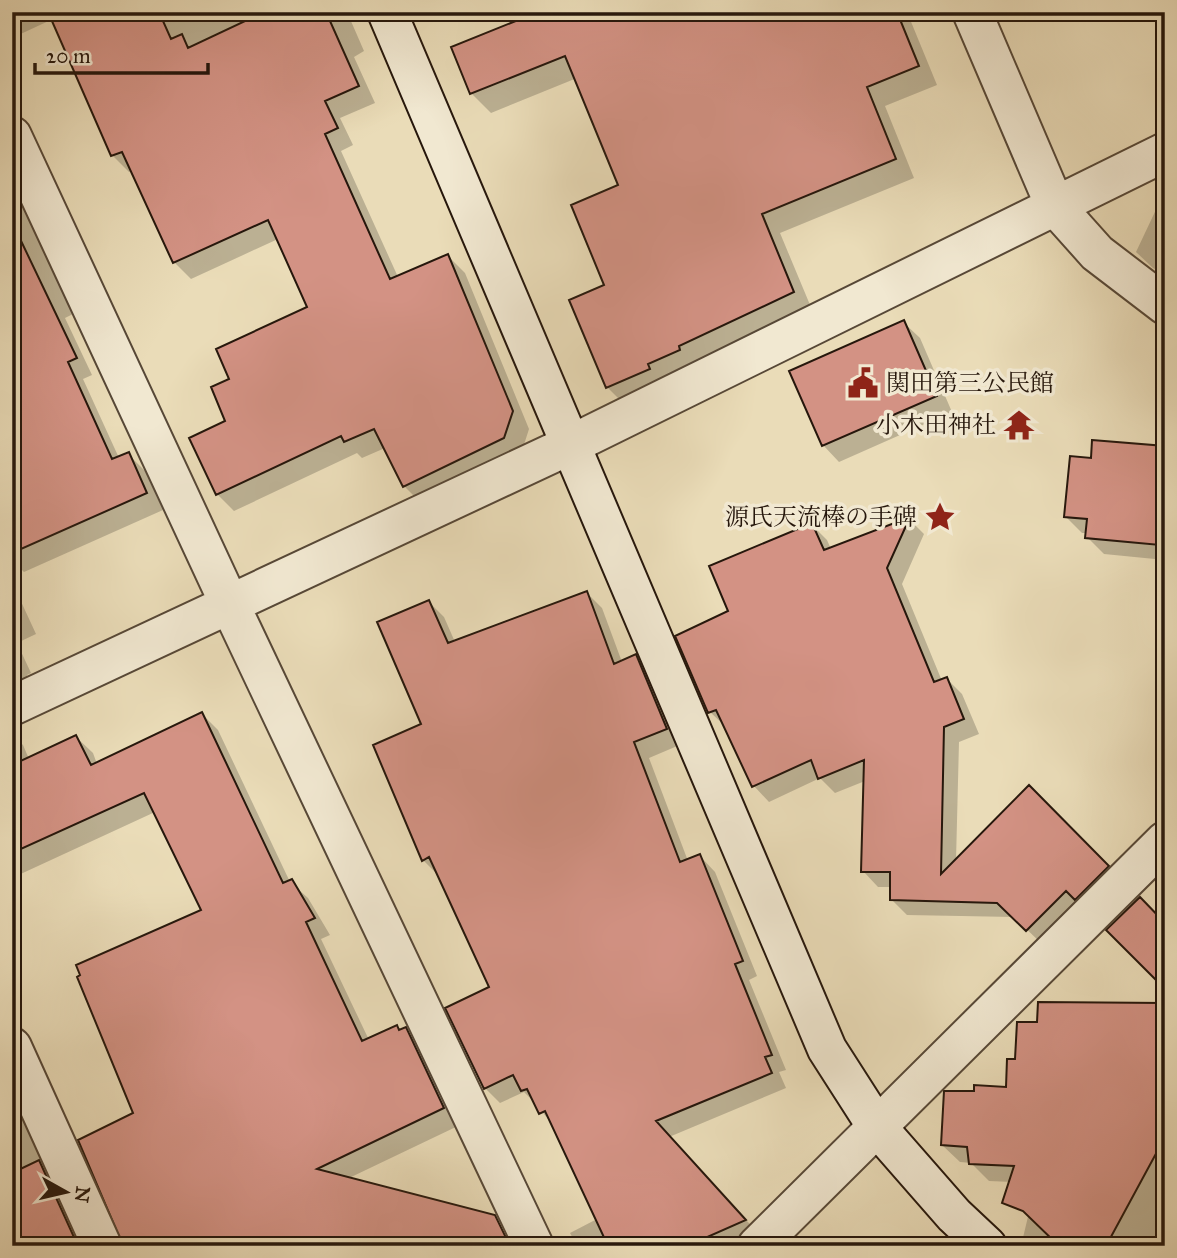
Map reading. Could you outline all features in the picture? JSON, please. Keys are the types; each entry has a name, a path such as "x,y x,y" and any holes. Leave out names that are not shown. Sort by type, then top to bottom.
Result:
{"street":[{"path":"387,12 827,1049 877,1127 954,1215 987,1246"},
{"path":"971,12 1055,206 1097,253 1165,305"},
{"path":"12,135 230,605 534,1246"},
{"path":"12,706 570,445 1165,152"},
{"path":"757,1246 1165,841"},
{"path":"12,1047 102,1246"}],"building":[{"path":"48,12 159,12 171,39 182,34 188,48 264,12 326,12 359,86 325,101 338,128 325,134 390,279 448,254 513,411 504,438 403,487 374,429 344,442 341,436 216,495 189,438 225,421 211,387 229,379 216,349 307,307 268,220 173,263 122,152 111,156"},
{"path":"538,12 897,12 919,66 867,87 896,159 762,214 794,292 679,346 680,350 648,364 650,369 606,388 569,300 604,285 571,205 618,185 565,56 470,94 451,47"},
{"path":"12,222 77,358 68,362 112,459 129,452 147,493 12,553"},
{"name":"関田第三公民館","path":"904,320 937,396 822,446 789,371"},
{"path":"1092,440 1165,446 1165,514 1160,545 1085,538 1087,519 1064,517 1070,456 1091,458"},
{"path":"910,517 887,568 934,682 947,677 964,719 944,727 941,874 1029,785 1109,866 1075,900 1066,891 1026,931 997,903 890,900 890,872 861,872 864,760 818,779 811,760 752,787 716,710 708,713 675,636 728,611 709,566 812,523 824,550"},
{"path":"587,591 614,664 636,654 667,729 634,742 680,862 700,854 743,961 735,964 772,1055 765,1057 772,1073 656,1121 746,1220 687,1246 608,1246 545,1111 539,1114 527,1089 521,1091 513,1075 484,1089 445,1008 489,987 429,857 422,861 373,745 421,724 377,622 429,600 448,643"},
{"path":"202,712 283,883 292,879 315,918 306,922 362,1041 397,1025 399,1030 406,1027 444,1108 317,1169 495,1215 510,1246 123,1246 78,1140 133,1113 77,977 80,975 76,965 201,910 144,793 12,853 12,765 76,735 91,765"},
{"path":"1140,897 1165,923 1165,989 1106,930"},
{"path":"1038,1002 1165,1003 1165,1137 1106,1246 1059,1246 1023,1211 1002,1203 1014,1166 969,1164 967,1147 941,1145 944,1091 974,1091 974,1085 1006,1087 1007,1059 1015,1059 1017,1022 1037,1022"},
{"path":"39,1160 78,1246 12,1246 12,1173"}],"place":[{"name":"関田第三公民館","path":"863,383"},
{"name":"小木田神社","path":"1019,425"},
{"name":"源氏天流棒の手碑","path":"940,517"}]}
